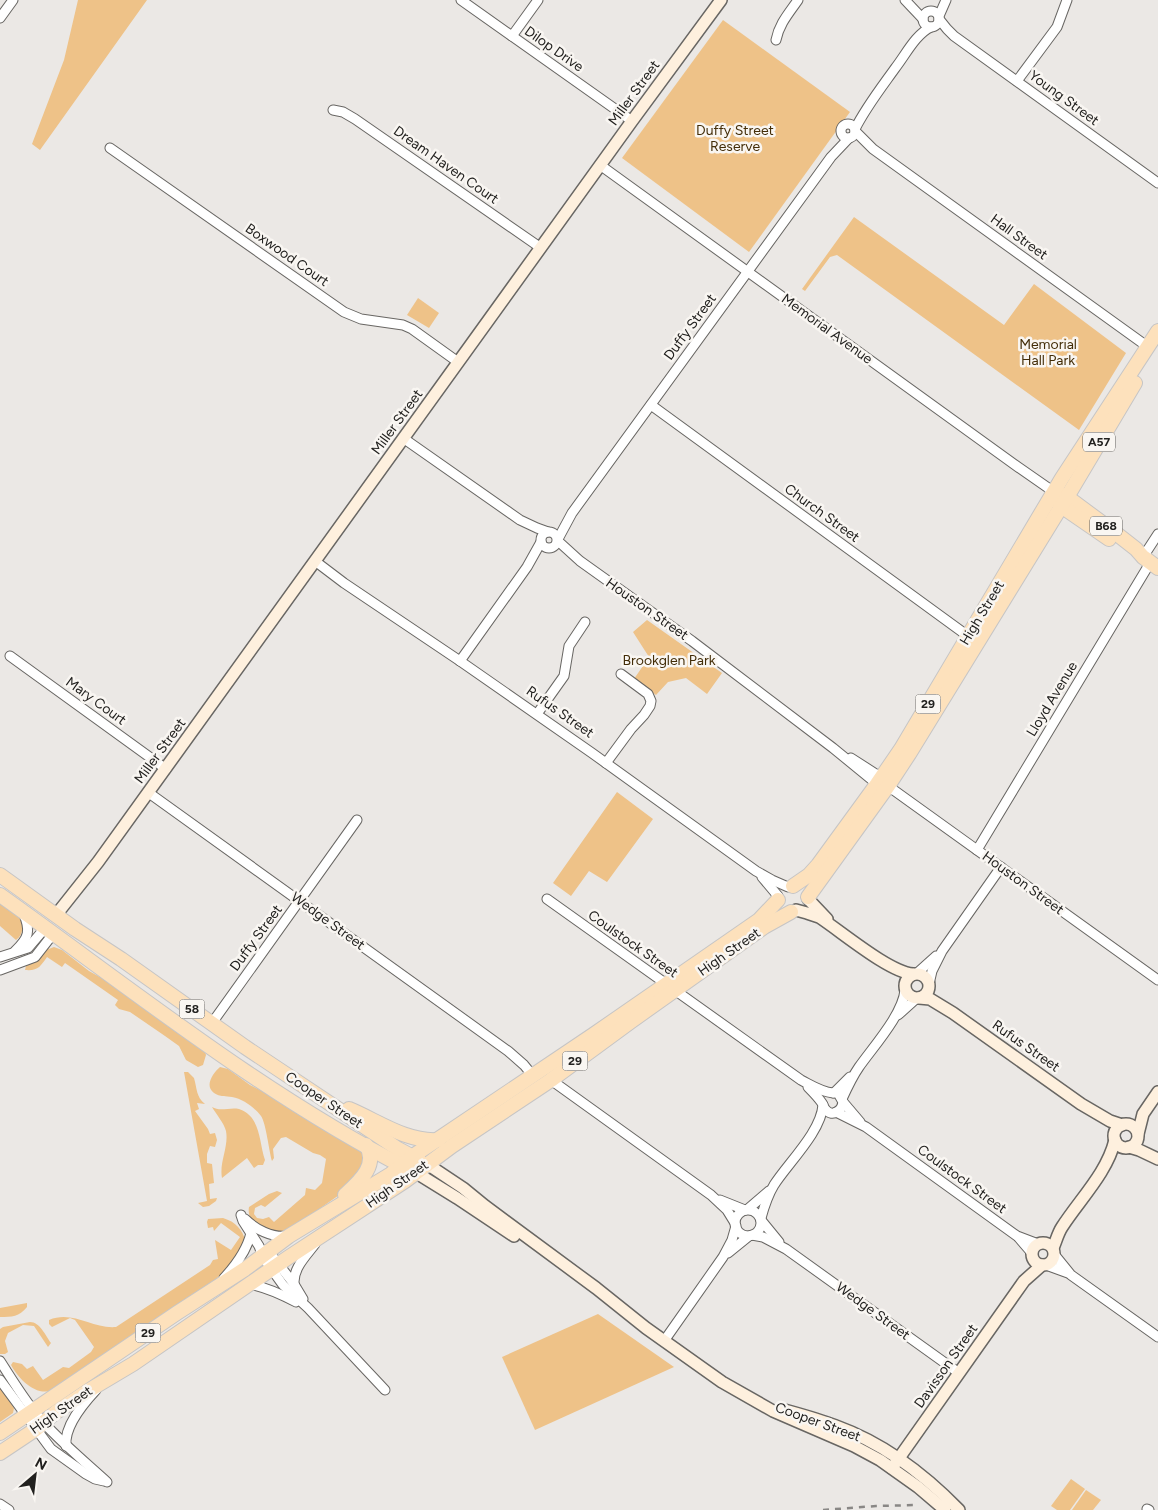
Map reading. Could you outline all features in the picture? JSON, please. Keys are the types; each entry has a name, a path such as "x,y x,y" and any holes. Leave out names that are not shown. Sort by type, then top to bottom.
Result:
{"main road":[{"name":"High Street","path":"808,898 1126,396 1153,347 1158,331"},
{"name":"High Street","path":"1061,499 1104,412 1153,347"},
{"name":"Memorial Avenue","path":"1061,499 1113,531 1150,563"},
{"name":"High Street","path":"670,987 759,920 784,892 809,875 882,783"},
{"name":"Cooper Street","path":"0,875 316,1095 398,1149 413,1156 421,1168"},
{"path":"793,911 782,907 784,892 803,889 808,898"},
{"name":"Cooper Street","path":"0,895 277,1092 402,1166 421,1168"},
{"name":"29","path":"793,911 804,906 808,898"},
{"name":"High Street","path":"0,1433 214,1289 264,1252 391,1174 413,1156 541,1076 670,987 764,927 793,911"},
{"path":"49,931 59,917"},
{"path":"212,1024 226,1048 224,1056"},
{"name":"High Street","path":"2,1453 71,1402 133,1364 249,1284 405,1181 541,1076"},
{"name":"58","path":"316,1095 399,1132 421,1140 438,1140"},
{"path":"320,1216 364,1177 369,1165 370,1153 366,1145"}],"street":[{"path":"0,18 13,0"},
{"name":"Dilop Drive","path":"461,0 632,121"},
{"path":"512,36 538,0"},
{"name":"Miller Street","path":"59,917 600,165 721,0"},
{"path":"776,40 782,23 798,0"},
{"path":"934,14 945,0"},
{"path":"1017,81 1056,27 1067,0"},
{"name":"Young Street","path":"907,1 918,8 934,14 954,36 1158,183"},
{"name":"Young Street","path":"907,1 923,19"},
{"path":"925,14 934,14 937,24 932,27 927,26 923,19 925,14"},
{"name":"Duffy Street","path":"913,43 923,19"},
{"name":"Young Street","path":"932,27 954,36"},
{"name":"Duffy Street","path":"558,540 572,513 831,157 852,134 869,104 913,43 925,30 932,27"},
{"name":"Duffy Street","path":"831,157 842,127 869,104"},
{"name":"Dream Haven Court","path":"332,110 343,112 356,119 541,248"},
{"path":"841,132 843,136 852,134 851,124 847,124"},
{"name":"Hall Street","path":"852,134 1153,347"},
{"name":"Boxwood Court","path":"110,148 344,312 360,319 403,325 412,329 458,362"},
{"name":"Memorial Avenue","path":"600,165 1061,499"},
{"name":"Church Street","path":"651,406 973,639"},
{"name":"Houston Street","path":"404,438 520,520 545,545 580,561"},
{"name":"Duffy Street","path":"548,532 572,513"},
{"name":"Houston Street","path":"520,520 548,532"},
{"path":"548,532 556,534 558,540 555,546 545,545 542,536 548,532"},
{"name":"Lloyd Avenue","path":"977,850 1150,563 1158,534"},
{"name":"Houston Street","path":"558,540 580,561 692,641 833,748 867,768 882,783 1158,980"},
{"path":"460,661 527,567 545,545"},
{"name":"Rufus Street","path":"313,564 537,714 756,871 772,880 784,892"},
{"path":"537,714 564,676 569,646 585,622"},
{"name":"Mary Court","path":"10,656 166,769"},
{"path":"606,763 630,729 644,715 651,701 648,694 621,674"},
{"name":"Wedge Street","path":"149,792 508,1050 541,1076 710,1195 727,1210 735,1225"},
{"name":"Duffy Street","path":"212,1024 357,820"},
{"path":"893,1020 918,998 927,994 932,971 942,951 1001,867"},
{"name":"Rufus Street","path":"756,871 767,882 784,892"},
{"path":"808,898 835,927"},
{"name":"Coulstock Street","path":"547,899 801,1080 817,1089 833,1093"},
{"path":"12,953 22,944 28,930 28,923 23,911"},
{"path":"793,911 819,917 882,962 902,972 923,975 928,980 929,985"},
{"path":"0,958 28,948 49,931"},
{"path":"0,970 35,957 49,931"},
{"path":"723,1257 745,1238 759,1231 766,1202 774,1185 810,1135 819,1119 826,1095 833,1093 857,1070 893,1020 901,1005 906,980 942,951"},
{"path":"882,962 910,996 918,998"},
{"name":"Rufus Street","path":"929,985 954,1012"},
{"name":"Rufus Street","path":"918,998 930,999 954,1012 1081,1104 1110,1121 1123,1125"},
{"path":"810,1135 823,1122 842,1108 843,1100 857,1070"},
{"name":"Coulstock Street","path":"801,1080 823,1105"},
{"path":"833,1093 840,1096 843,1100"},
{"path":"1157,1093 1117,1129 1115,1139 1119,1145 1139,1150 1158,1158"},
{"path":"1127,1148 1136,1144 1143,1114 1157,1093"},
{"name":"Coulstock Street","path":"843,1100 849,1110 866,1127 1043,1254"},
{"name":"Rufus Street","path":"1081,1104 1115,1139"},
{"path":"823,1105 826,1110 835,1113"},
{"name":"Coulstock Street","path":"835,1113 866,1127"},
{"path":"1123,1125 1128,1124 1135,1128 1138,1136 1158,1158"},
{"name":"Davisson Street","path":"895,1463 1101,1172 1112,1152 1115,1139"},
{"name":"Davisson Street","path":"1101,1172 1127,1148"},
{"name":"Cooper Street","path":"421,1168 492,1222 715,1378 786,1418 895,1463 930,1482 959,1510"},
{"path":"664,1341 723,1257 732,1240 738,1215 774,1185"},
{"name":"Wedge Street","path":"710,1195 731,1206 746,1210"},
{"path":"746,1210 756,1212 761,1219"},
{"path":"289,1236 273,1236 253,1226 241,1215 264,1252 275,1267 294,1284 308,1308"},
{"name":"Wedge Street","path":"761,1219 786,1249"},
{"path":"735,1225 740,1233 751,1236"},
{"path":"214,1289 245,1251 251,1233"},
{"path":"294,1284 297,1268 322,1236"},
{"name":"Wedge Street","path":"751,1236 763,1237 786,1249 959,1373"},
{"path":"1043,1254 1158,1338"},
{"path":"275,1267 283,1285 308,1308 384,1390"},
{"path":"249,1284 260,1286 285,1296 308,1308"},
{"path":"0,1361 30,1413"},
{"path":"0,1380 40,1426 107,1482 95,1479 60,1457 46,1444 40,1426"},
{"path":"66,1446 65,1438 80,1409 104,1381"},
{"name":"Cooper Street","path":"895,1463 918,1487 945,1510"},
{"path":"0,1504 9,1510"}],"green space":[{"path":"78,0 147,0 40,150 32,144 64,60"},
{"name":"Duffy Street Reserve","path":"723,20 850,112 749,252 622,158"},
{"name":"Memorial Hall Park","path":"854,217 1004,325 1034,284 1126,353 1079,430 837,255 830,257 805,291 802,289"},
{"path":"418,298 439,313 429,328 407,315"},
{"name":"Brookglen Park","path":"647,620 722,673 707,694 686,678 668,682 656,695 634,679 649,657 633,632"},
{"path":"617,792 653,819 607,882 589,871 571,896 553,883"},
{"path":"0,902 21,918 22,933 16,940 0,926"},
{"path":"54,947 62,950 89,971 114,985 204,1049 206,1055 203,1065 198,1067 186,1060 179,1046 130,1012 119,1009 115,1005 118,1000 65,963 62,967 47,957 38,968 25,970 26,966 36,960 46,950"},
{"path":"220,1067 228,1069 250,1085 274,1097 362,1150 368,1157 355,1184 289,1230 277,1234 257,1225 250,1218 249,1207 269,1194 277,1191 282,1193 265,1207 261,1205 255,1208 254,1214 257,1218 269,1217 274,1222 305,1195 306,1188 315,1190 322,1183 326,1159 286,1137 281,1138 273,1149 274,1158 272,1161 261,1116 248,1104 232,1097 218,1095 211,1090 211,1080"},
{"path":"184,1072 188,1072 194,1078 198,1095 205,1104 197,1103 199,1109 195,1111 210,1134 215,1133 217,1140 215,1147 210,1146 207,1154 207,1163 212,1164 214,1183 209,1184 210,1199 217,1198 209,1206 203,1207 198,1203 207,1201"},
{"path":"212,1107 218,1109 239,1109 252,1118 260,1138 265,1160 263,1165 258,1165 254,1168 247,1158 222,1178 221,1172 227,1137 222,1122"},
{"path":"223,1218 238,1227 243,1233 246,1242 228,1269 216,1279 50,1391 44,1392 32,1388 18,1375 11,1365 13,1362 22,1364 27,1369 33,1366 43,1380 63,1367 69,1368 91,1352 94,1347 75,1320 70,1318 52,1327 49,1324 49,1320 66,1317 107,1327 116,1327 210,1265 213,1260 218,1259 215,1240 231,1250 240,1237 221,1223 214,1231 213,1227 208,1228 208,1219"},
{"path":"27,1303 27,1307 18,1315 0,1317 0,1308"},
{"path":"598,1314 674,1367 535,1430 502,1357"},
{"path":"30,1322 37,1324 42,1330 51,1343 48,1347 34,1326 23,1325 8,1333 5,1341 8,1352 0,1354 0,1329"},
{"path":"0,1387 14,1408 13,1413 0,1422"},
{"path":"1071,1479 1085,1489 1070,1510 1057,1510 1051,1506"},
{"path":"1086,1490 1101,1500 1093,1510 1072,1510"}],"railway":[{"path":"823,1510 918,1505"}]}
